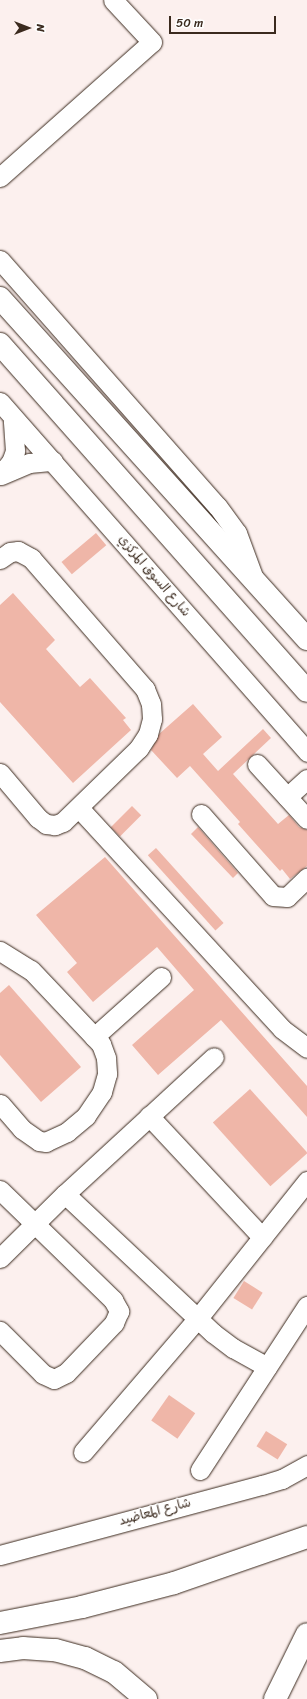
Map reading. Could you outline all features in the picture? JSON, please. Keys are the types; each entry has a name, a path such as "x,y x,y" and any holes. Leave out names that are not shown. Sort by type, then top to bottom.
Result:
{"main road":[{"path":"0,298 307,639"},
{"path":"0,344 307,691"},
{"path":"0,1623 82,1607 174,1584 307,1537"},
{"path":"275,1699 307,1634"},
{"path":"0,1651 23,1648 55,1650 85,1658 114,1672 146,1699"}],"street":[{"path":"0,176 152,42 113,0"},
{"path":"0,260 218,507 237,533 254,579"},
{"name":"شارع السوق المركزي","path":"0,402 14,420 53,461 307,752"},
{"path":"0,476 11,462 15,451 14,420"},
{"path":"0,476 29,463 53,461"},
{"path":"0,559 10,552 18,551 31,558 145,690 151,704 152,719 148,734 139,748 79,808 63,822 55,825 46,824 38,818 0,773"},
{"path":"257,764 307,819"},
{"path":"287,797 307,779"},
{"path":"79,808 282,1029 307,1048"},
{"path":"201,814 273,896 287,897 307,878"},
{"path":"0,951 32,970 101,1044 106,1058 107,1074 102,1092 86,1116 67,1132 46,1142 39,1141 22,1129 0,1104"},
{"path":"94,1037 161,977"},
{"path":"0,1258 65,1194 214,1057"},
{"path":"149,1116 262,1237"},
{"path":"83,1452 198,1318 307,1182"},
{"path":"0,1190 117,1305 118,1318 66,1373 54,1379 43,1374 0,1331"},
{"path":"65,1194 198,1318 233,1348 267,1366"},
{"path":"200,1470 307,1306"},
{"name":"شارع المعاضيد","path":"0,1555 262,1485 282,1479 307,1465"}],"building":[{"path":"96,533 106,545 72,574 62,562"},
{"path":"13,593 55,640 46,649 80,687 90,678 126,718 123,720 131,730 73,783 0,702 0,605"},
{"path":"193,704 222,737 203,754 218,771 263,729 271,738 233,774 278,824 289,815 299,827 307,830 307,866 290,879 282,869 280,871 238,824 240,822 190,766 177,778 151,750 159,734"},
{"path":"132,806 141,815 120,836 111,827"},
{"path":"198,827 238,873 233,878 191,834"},
{"path":"156,848 224,923 215,930 148,855"},
{"path":"105,857 307,1086 307,1117 221,1020 158,1075 132,1045 194,990 157,947 93,1002 67,972 77,963 36,915"},
{"path":"9,985 81,1067 41,1102 0,1055 0,993"},
{"path":"250,1089 307,1152 270,1186 213,1122"},
{"path":"244,1281 263,1293 252,1310 233,1298"},
{"path":"169,1395 195,1413 177,1439 151,1420"},
{"path":"266,1431 287,1444 278,1460 256,1446"}]}
